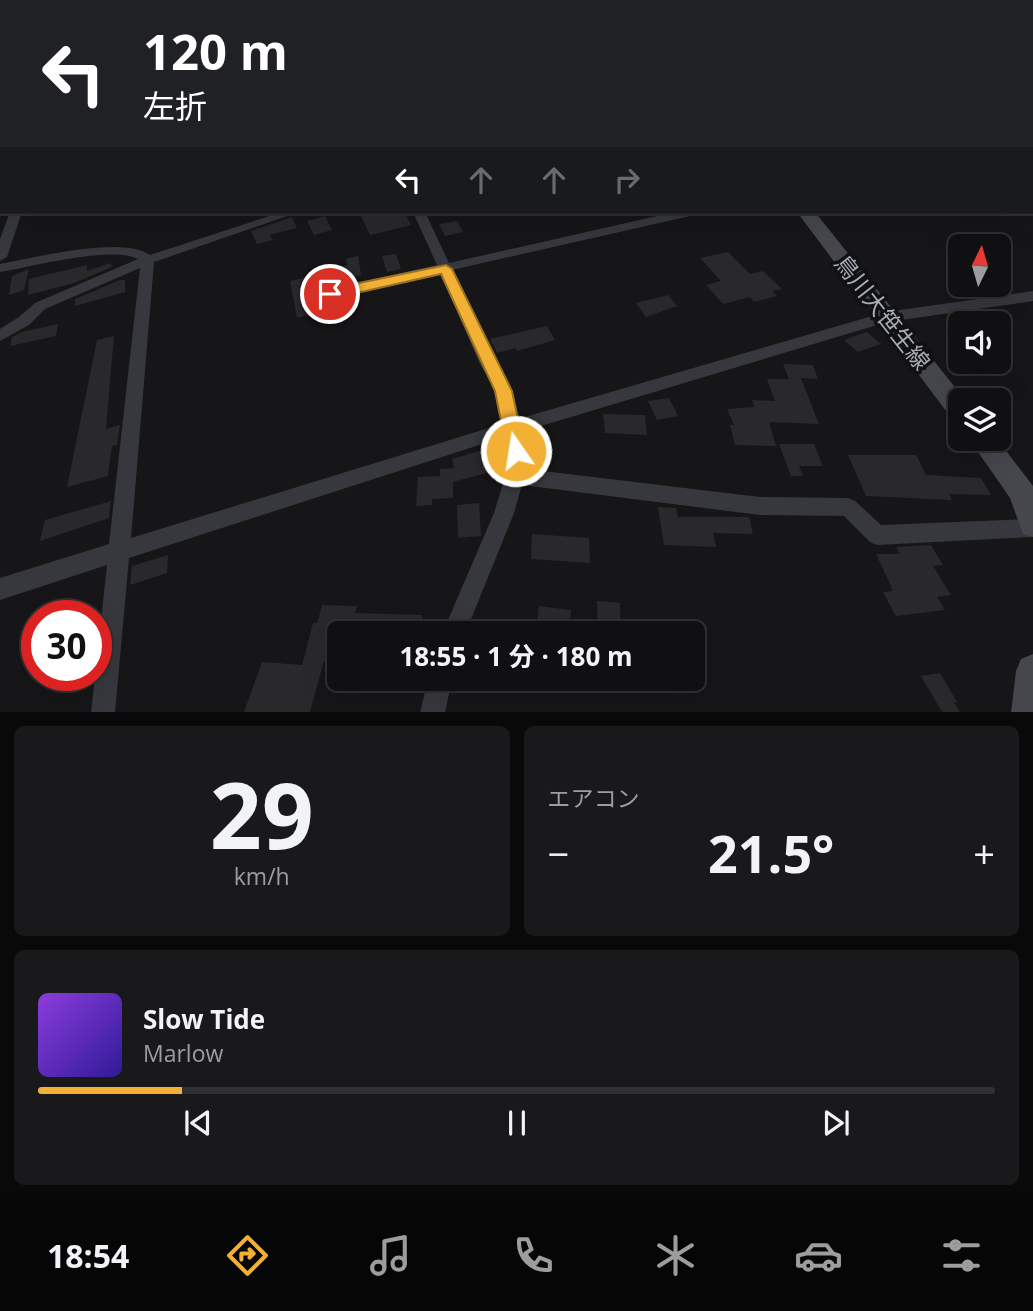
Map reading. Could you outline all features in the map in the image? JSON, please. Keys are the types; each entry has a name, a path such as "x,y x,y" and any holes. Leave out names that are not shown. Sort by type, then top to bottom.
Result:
{"street":[{"path":"0,257 15,214"},
{"path":"0,337 40,306 148,260 287,214"},
{"path":"420,214 504,391 519,464 517,476 458,621"},
{"path":"330,294 681,214"},
{"name":"鳥川大笹生線","path":"808,214 948,396"},
{"path":"0,268 116,249 138,251 148,260"},
{"path":"103,712 148,260"},
{"path":"0,589 511,428 886,317 1033,296"},
{"path":"517,476 760,506 848,507 877,535 915,536 1033,526 1022,492 991,451"},
{"path":"1028,712 1033,671"},
{"path":"432,712 437,691"}],"building":[{"path":"360,214 405,214 411,225 370,235"},
{"path":"325,216 332,230 314,235 307,221"},
{"path":"292,217 297,228 270,235 273,240 257,244 251,231"},
{"path":"457,221 463,232 445,236 439,224"},
{"path":"728,252 750,274 763,271 782,289 772,291 777,296 754,302 750,297 723,304 706,285 721,281 700,258"},
{"path":"396,254 401,269 387,272 382,256"},
{"path":"358,256 361,275 332,280 330,269 347,265 346,259"},
{"path":"110,263 112,267 74,283 28,295 29,279 87,265 87,271"},
{"path":"29,269 24,290 9,295 12,276"},
{"path":"304,278 312,314 297,318 290,281"},
{"path":"125,280 125,292 75,306 75,299"},
{"path":"668,295 677,306 646,317 636,303"},
{"path":"58,324 56,336 10,346 12,337 22,332"},
{"path":"547,326 555,340 517,351 516,348 497,353 490,339"},
{"path":"867,332 881,344 858,352 844,340"},
{"path":"114,336 106,429 120,425 117,445 112,446 108,476 67,487 97,340"},
{"path":"783,364 813,365 818,379 801,378 819,424 769,422 776,446 735,445 730,425 734,425 727,409 754,407 752,400 775,401 767,379 789,379"},
{"path":"669,398 678,416 657,420 648,401"},
{"path":"603,414 645,415 647,435 605,433"},
{"path":"779,444 814,444 823,466 799,466 803,476 791,476"},
{"path":"493,447 501,469 453,482 453,498 432,499 432,505 416,506 418,477 440,476 440,469 454,468 452,459"},
{"path":"848,455 916,455 926,475 981,478 991,495 949,494 952,500 866,496"},
{"path":"111,501 109,518 40,541 45,520"},
{"path":"479,503 481,536 458,538 457,505"},
{"path":"658,507 676,508 678,517 749,517 753,534 713,533 716,547 664,545"},
{"path":"532,534 589,538 590,563 531,559"},
{"path":"931,545 943,565 933,566 951,595 937,597 945,610 896,616 883,592 892,591 876,554 900,554 896,547"},
{"path":"168,555 167,573 130,585 132,566"},
{"path":"597,601 620,603 621,621 598,621"},
{"path":"322,605 357,606 355,613 422,615 422,619 444,620 327,621 327,661 324,661 310,712 244,712 262,662 302,665 313,623 317,623"},
{"path":"539,606 571,610 570,621 537,621"},
{"path":"940,673 960,712 942,712 921,676"}],"route":[{"path":"330,294 446,269 488,364 504,391 516,451"}]}
